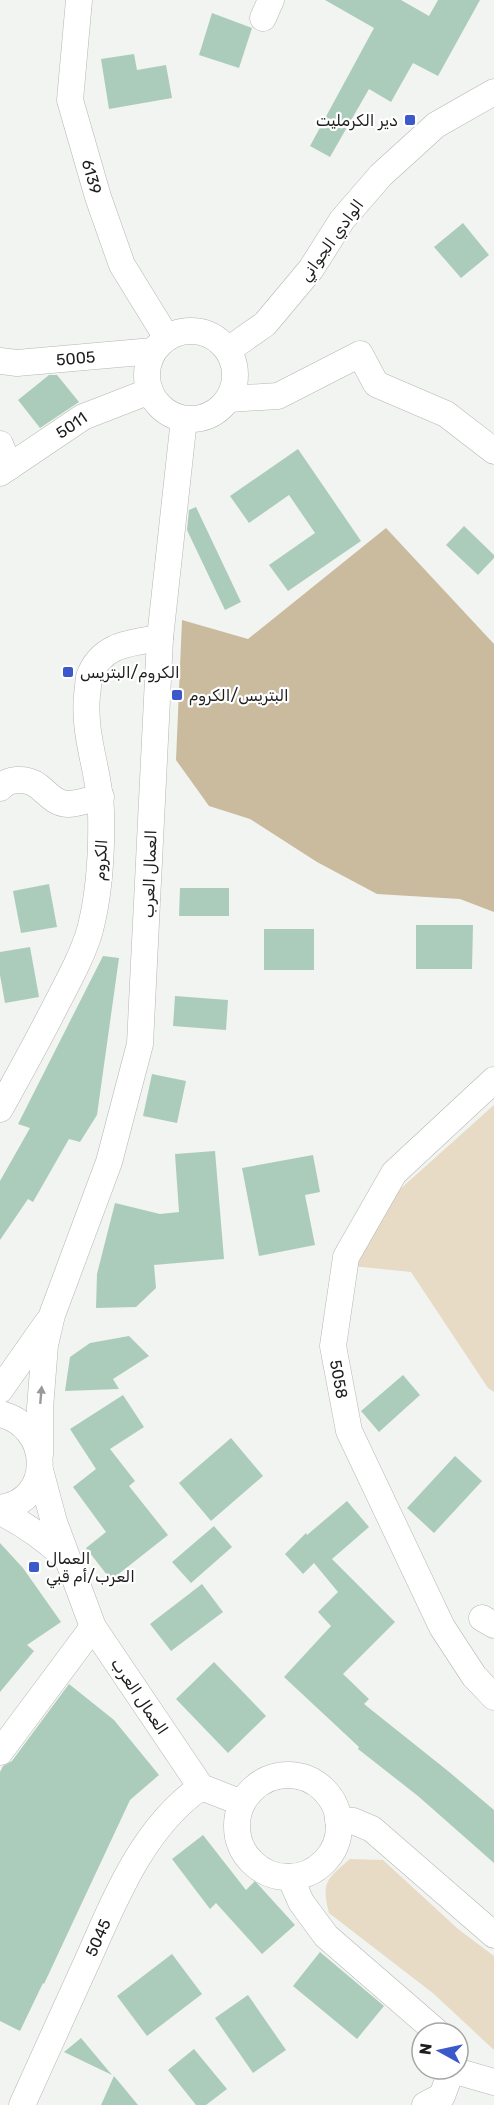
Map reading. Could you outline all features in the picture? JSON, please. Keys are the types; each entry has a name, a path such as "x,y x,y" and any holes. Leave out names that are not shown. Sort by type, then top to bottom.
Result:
{"street":[{"name":"6139","path":"79,0 70,100 98,197 122,265 160,345"},
{"name":"الوادي الجواني","path":"228,350 265,324 311,269 342,220 381,175 436,125 494,92"},
{"path":"193,330 207,333 219,340 228,350 234,362 236,374 229,399 220,409 197,420 184,419 173,416 155,402 147,378 148,364 160,345 179,332 193,330"},
{"name":"5005","path":"0,361 17,363 160,345"},
{"path":"229,399 278,396 360,354 375,384 446,414 494,451"},
{"name":"5011","path":"3,462 83,417 150,391"},
{"name":"العمال العرب","path":"184,419 160,638 140,1044 109,1162 52,1316 45,1345 40,1408 40,1462 54,1522 93,1627 201,1787"},
{"name":"الكروم","path":"0,1109 63,993 89,932 100,877 101,797 90,749 86,707 89,678 100,658 122,644 160,638"},
{"path":"0,788 7,781 26,779 41,786 52,799 67,804 101,797"},
{"name":"5058","path":"494,1080 394,1173 346,1257 333,1346 349,1431 442,1627 474,1676 494,1697"},
{"name":"العمال العرب","path":"0,1390 52,1316"},
{"path":"0,1414 20,1422 30,1431 36,1441 40,1462 36,1483 28,1494 18,1502 0,1510"},
{"name":"العمال العرب","path":"0,1510 44,1538 70,1562"},
{"path":"0,1752 93,1627"},
{"path":"284,1774 310,1779 321,1787 330,1797 339,1820 335,1845 322,1864 301,1875 290,1877 262,1870 242,1850 238,1836 237,1819 242,1803 249,1792 259,1783 284,1774"},
{"path":"201,1787 242,1803"},
{"name":"5045","path":"22,2105 128,1872 153,1836 189,1796 201,1787"},
{"path":"339,1820 353,1821 372,1829 494,1935"},
{"path":"290,1877 301,1902 326,1936 424,2021"},
{"path":"470,2075 494,2082"},
{"path":"425,2105 442,2096 448,2081"}],"shaded area":[{"path":"386,528 494,644 494,912 460,899 377,894 317,862 250,819 209,806 176,760 182,620 248,639"},
{"path":"494,1105 494,1392 488,1388 411,1272 352,1266 398,1191"},
{"path":"350,1859 383,1860 458,1929 494,1956 494,2050 470,2028 470,2021 463,2021 434,1994 329,1913 326,1888 336,1872"}],"building":[{"path":"325,0 401,0 429,16 438,0 480,0 438,76 413,63 391,102 369,89 330,157 310,146 374,28"},
{"path":"212,13 252,28 239,68 199,55"},
{"path":"134,54 137,70 166,65 172,98 109,109 101,59"},
{"path":"463,223 489,255 461,278 434,247"},
{"path":"49,375 57,375 79,402 40,428 18,400"},
{"path":"298,449 361,541 288,591 269,565 315,533 289,495 249,523 230,496"},
{"path":"196,507 241,602 225,610 187,530 189,510"},
{"path":"464,526 494,555 494,558 478,575 446,545"},
{"path":"49,884 57,927 21,933 13,891"},
{"path":"180,888 229,888 229,916 179,916"},
{"path":"416,925 473,925 472,969 416,969"},
{"path":"264,929 314,929 314,970 264,970"},
{"path":"30,947 39,997 5,1003 0,975 0,952"},
{"path":"103,956 119,958 97,1115 80,1142 69,1139 33,1202 28,1199 0,1240 0,1181 30,1128 18,1124"},
{"path":"175,996 228,1000 226,1030 173,1026"},
{"path":"152,1074 186,1081 177,1123 143,1116"},
{"path":"215,1151 224,1259 154,1265 156,1288 136,1307 96,1308 97,1274 115,1203 160,1214 179,1212 175,1154"},
{"path":"313,1155 320,1192 305,1195 315,1245 259,1256 242,1168"},
{"path":"129,1336 149,1356 113,1379 119,1389 65,1391 70,1357 90,1343"},
{"path":"403,1375 420,1395 379,1432 361,1411"},
{"path":"123,1395 144,1427 110,1449 135,1481 129,1486 168,1535 111,1580 86,1548 106,1532 73,1487 96,1469 70,1429"},
{"path":"231,1438 263,1476 211,1521 179,1483"},
{"path":"455,1456 482,1481 434,1533 407,1508"},
{"path":"347,1501 369,1527 332,1559 395,1622 343,1674 369,1699 364,1704 494,1810 494,1863 418,1796 358,1749 359,1747 284,1677 331,1626 318,1612 338,1592 314,1563 303,1574 285,1554 306,1533 307,1535"},
{"path":"214,1526 232,1547 191,1583 172,1562"},
{"path":"0,1543 23,1568 61,1622 27,1645 34,1651 0,1692"},
{"path":"202,1584 223,1612 171,1651 150,1624"},
{"path":"214,1662 266,1716 228,1753 176,1699"},
{"path":"69,1684 114,1720 159,1775 130,1800 20,2031 0,2021 0,1772 3,1766 12,1761"},
{"path":"203,1835 246,1890 255,1881 295,1925 262,1954 216,1903 210,1909 172,1859"},
{"path":"320,1952 384,2006 357,2039 293,1986"},
{"path":"172,1954 202,1994 147,2036 117,1996"},
{"path":"248,1995 286,2050 253,2073 215,2018"},
{"path":"81,2038 112,2075 64,2052"},
{"path":"194,2049 227,2089 206,2105 196,2105 168,2070"},
{"path":"114,2076 138,2105 101,2105"}],"place":[{"name":"دير الكرمليت","path":"410,120"},
{"name":"الكروم/البتريس","path":"68,672"},
{"name":"البتريس/الكروم","path":"177,695"},
{"name":"العمال العرب/أم قبي","path":"34,1567"}]}
